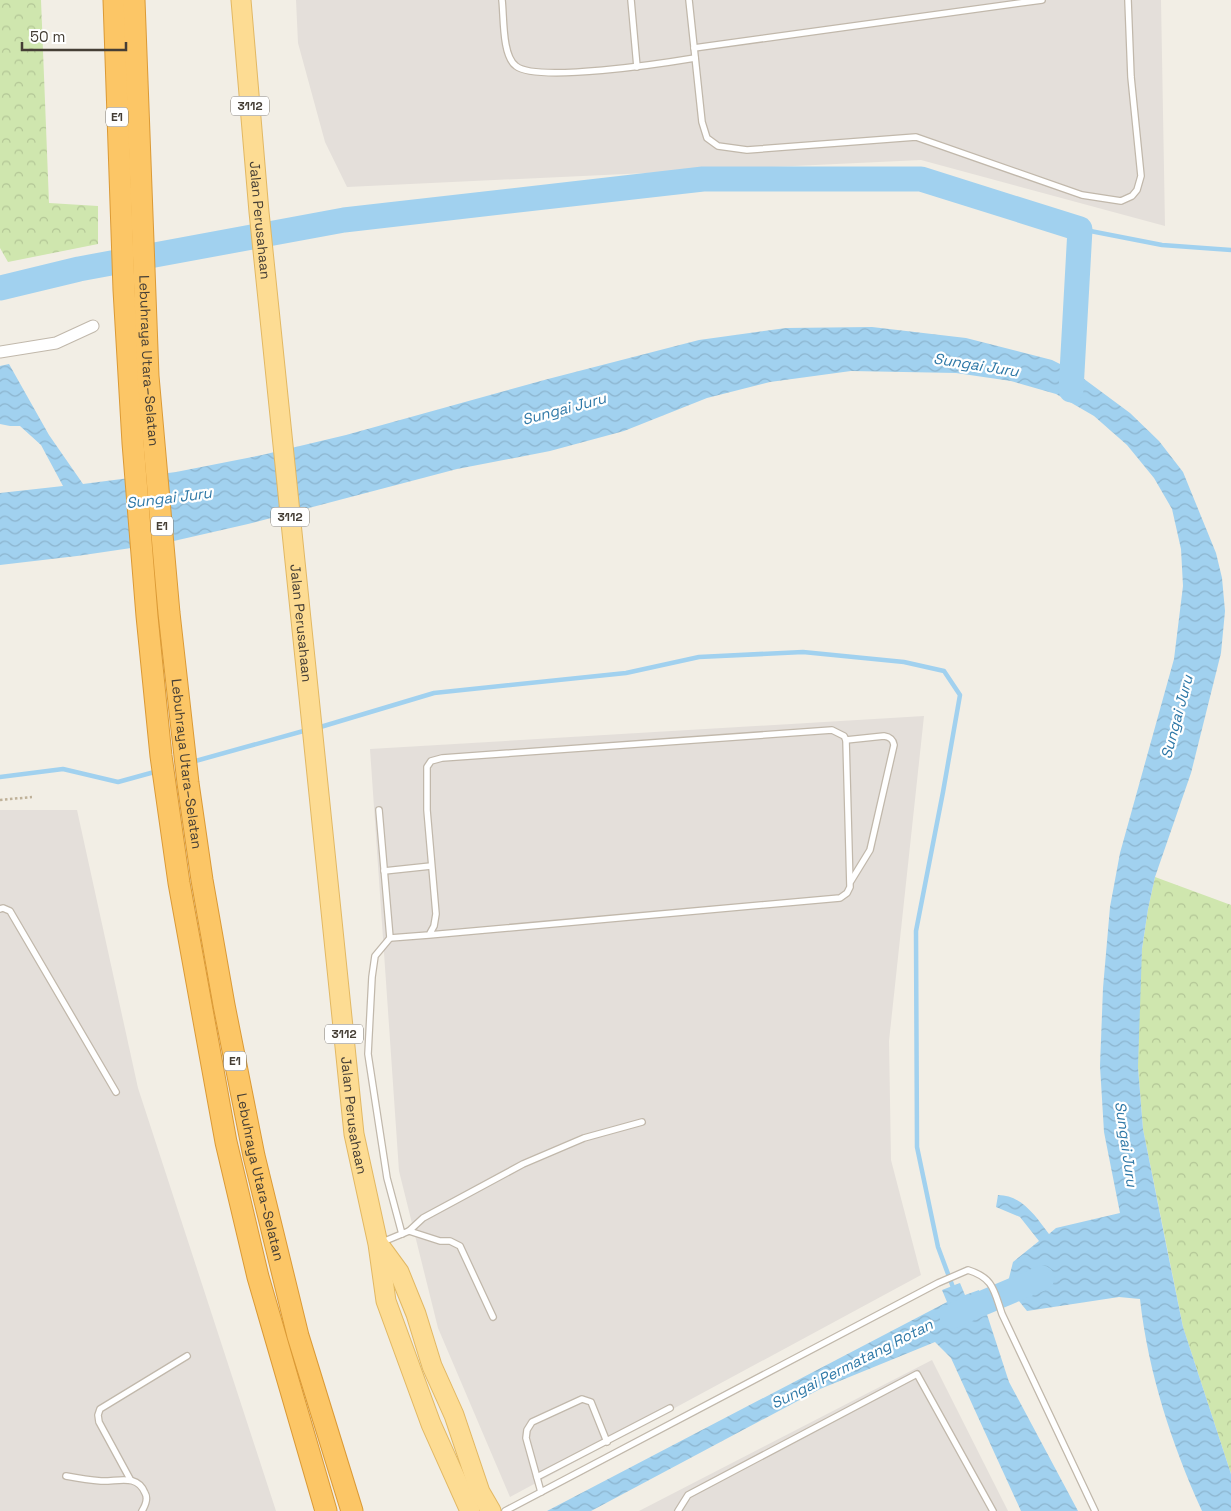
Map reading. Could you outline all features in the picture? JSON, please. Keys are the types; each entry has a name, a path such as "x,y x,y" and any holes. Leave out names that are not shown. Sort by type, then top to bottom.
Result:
{"highway":[{"name":"Lebuhraya Utara–Selatan","path":"114,0 124,290 133,443 161,756 179,883 230,1160 258,1277 326,1511"},
{"name":"Lebuhraya Utara–Selatan","path":"134,0 148,376 169,613 188,783 202,880 224,1005 254,1156 298,1336 352,1511"}],"main road":[{"name":"Jalan Perusahaan","path":"241,0 260,212 354,1134 378,1244 386,1301 431,1424 470,1511"},
{"name":"Jalan Perusahaan","path":"378,1244 398,1272 413,1305 422,1327 432,1366 454,1415 480,1492 491,1511"}],"street":[{"path":"0,352 56,343 94,326"}],"lane":[{"path":"502,0 507,54 516,67 536,73 577,72 637,67 695,58"},
{"path":"632,0 637,67"},
{"path":"689,0 702,122 708,138 718,146 747,150 916,137 1082,195 1121,201 1132,196 1137,190 1141,176 1131,77 1128,0"},
{"path":"694,48 1042,0"},
{"path":"390,938 429,935 840,898 847,893 851,880 846,740 844,736 832,730 442,758 431,761 427,767 427,810 436,914 434,926 429,935"},
{"path":"846,740 884,736 890,737 894,745 870,850 851,880"},
{"path":"379,810 390,938 375,956 368,1054 387,1178 402,1234"},
{"path":"384,871 431,866"},
{"path":"0,909 10,910 116,1092"},
{"path":"378,1244 410,1231 423,1218 523,1164 584,1138 642,1122"},
{"path":"410,1231 440,1241 450,1241 460,1246 493,1317"},
{"path":"505,1511 938,1283 968,1270 982,1274 991,1284 1002,1314 1095,1511"},
{"path":"130,1479 99,1422 98,1415 100,1409 187,1356"},
{"path":"679,1511 688,1495 917,1374 994,1511"},
{"path":"541,1492 526,1438 527,1430 532,1422 582,1399 587,1400 591,1402 608,1442"},
{"path":"537,1477 608,1442 670,1408"},
{"path":"66,1476 103,1481 130,1479 141,1485 147,1495 145,1508 142,1511"}],"path":[{"path":"0,800 32,796"}],"shaded area":[{"path":"296,0 1161,0 1165,226 921,160 347,187 325,142 298,43"},
{"path":"924,716 889,1041 891,1160 921,1275 510,1497 438,1328 399,1171 370,749"},
{"path":"0,810 77,810 138,1088 276,1511 0,1511"},
{"path":"932,1360 1008,1511 639,1511"}],"green space":[{"path":"0,0 41,0 49,203 98,206 98,244 8,262 0,248"},
{"path":"1155,877 1231,905 1231,1474 1183,1327 1143,1129 1138,1067 1139,994 1142,949"}],"water":[{"name":"Sungai Juru","path":"872,327 966,338 1052,360 1072,370 1130,413 1159,441 1183,472 1216,553 1222,578 1225,611 1221,653 1191,773 1155,877 1148,909 1142,949 1138,1067 1143,1129 1183,1327 1231,1474 1231,1511 1202,1511 1191,1486 1171,1434 1155,1381 1140,1299 1119,1297 1027,1311 1007,1286 1013,1262 1039,1241 1020,1217 996,1207 998,1195 1014,1199 1028,1208 1049,1234 1056,1228 1120,1213 1104,1132 1100,1066 1103,988 1110,907 1120,853 1174,659 1183,586 1181,549 1172,509 1154,478 1127,445 1094,416 1056,394 1011,381 956,373 851,371 770,382 707,398 624,431 550,451 457,469 248,524 165,543 0,565 0,493 63,486 41,445 20,426 0,424 0,366 9,364 49,435 83,484 176,472 262,455 346,435 548,379 699,340 786,328"},
{"path":"960,1283 965,1295 979,1290 1009,1382 1078,1511 1021,1511 951,1358 935,1342 820,1389 591,1511 547,1511 947,1302 942,1290"}],"waterway":[{"path":"0,288 79,269 344,220 703,179 921,179 1080,229 1071,390"},
{"path":"1080,229 1162,245 1231,250"},
{"path":"317,728 434,693 626,673 699,657 803,652 904,662 944,671 960,695 916,931 917,1147 938,1247 954,1290"},
{"path":"192,762 307,730"},
{"path":"0,777 63,769 118,782 158,771"},
{"name":"Sungai Permatang Rotan","path":"952,1316 1042,1278"}]}
